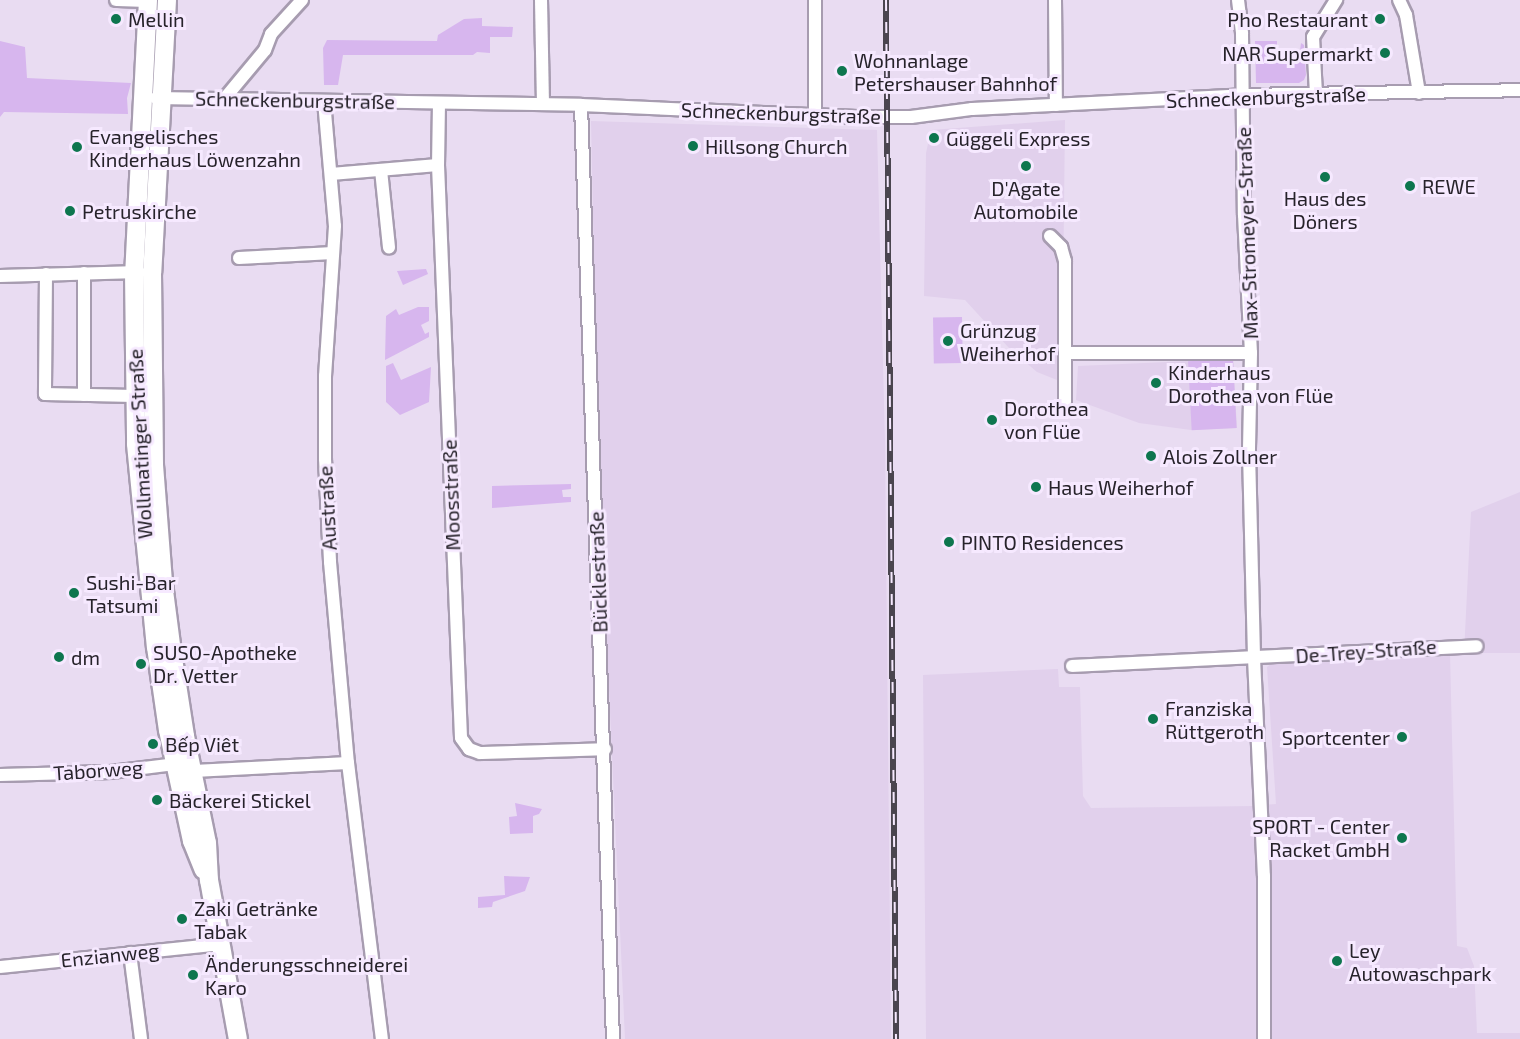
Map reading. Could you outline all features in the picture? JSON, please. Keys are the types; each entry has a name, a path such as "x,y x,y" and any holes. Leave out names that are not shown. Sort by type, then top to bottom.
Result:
{"main road":[{"name":"Wollmatinger Straße","path":"148,0 134,272 134,396 140,490 156,640 175,764 192,841 209,880"},
{"name":"Wollmatinger Straße","path":"167,0 152,273 152,402 159,535 172,652 207,843 209,880 238,1039"}],"street":[{"path":"116,0 148,0"},
{"path":"225,98 265,50 271,34 302,0"},
{"path":"542,0 543,104"},
{"path":"815,0 815,115"},
{"path":"1055,0 1056,105"},
{"name":"Max-Stromeyer-Straße","path":"1238,0 1241,9 1244,215 1251,353 1249,452 1254,658 1264,876 1264,1039"},
{"path":"1316,94 1313,37 1336,0"},
{"path":"1399,0 1407,15 1419,93"},
{"name":"Schneckenburgstraße","path":"143,98 543,104 815,115 921,116 972,110 1244,95 1520,90"},
{"name":"Austraße","path":"324,100 335,226 325,376 325,459 330,562 348,763 382,1039"},
{"name":"Moosstraße","path":"439,103 438,165 461,738 469,749 480,753 605,749"},
{"name":"Bücklestraße","path":"581,105 605,749 613,1039"},
{"path":"330,174 438,165"},
{"path":"381,170 389,248"},
{"path":"1050,236 1060,247 1065,261 1065,402"},
{"path":"239,258 333,253"},
{"path":"84,273 84,395"},
{"path":"0,276 152,273"},
{"path":"46,274 45,394 134,396"},
{"path":"1066,353 1251,353"},
{"name":"De-Trey-Straße","path":"1254,658 1477,646"},
{"path":"1072,666 1254,658"},
{"path":"194,771 348,763"},
{"name":"Taborweg","path":"0,775 111,772 175,764 194,771"},
{"name":"Enzianweg","path":"0,967 221,944"},
{"path":"130,953 141,1039"}],"shaded area":[{"path":"482,18 482,26 513,27 512,37 490,37 490,53 477,52 473,55 343,55 338,85 324,85 323,48 327,40 437,41 438,35 464,19"},
{"path":"0,41 25,47 27,78 131,83 127,98 128,114 4,112 0,117"},
{"path":"1255,41 1277,41 1277,51 1300,51 1301,43 1304,45 1306,75 1304,80 1299,83 1256,83"},
{"path":"1065,120 1062,382 1037,372 1009,348 965,300 924,296 926,153 931,130"},
{"path":"591,121 877,130 885,442 891,1039 625,1039 598,449"},
{"path":"426,269 428,274 403,285 397,271"},
{"path":"418,307 429,307 429,321 421,325 425,334 429,332 429,337 385,360 386,316 396,309 399,315"},
{"name":"Grünzug Weiherhof","path":"962,317 963,363 934,363 933,318"},
{"name":"Kinderhaus Dorothea von Flüe","path":"1233,359 1237,428 1191,430 1139,423 1076,400 1078,366"},
{"path":"1233,359 1237,428 1192,430 1188,361"},
{"path":"393,363 401,380 431,367 429,402 400,415 386,402 386,366"},
{"path":"571,484 571,489 562,490 563,497 571,497 571,502 492,508 492,486"},
{"path":"1520,492 1520,653 1464,653 1471,512"},
{"path":"1450,653 1457,946 1467,948 1474,966 1477,1033 1520,1033 1520,1039 926,1039 923,675 1058,669 1059,687 1080,687 1083,796 1091,808 1254,806 1276,804 1267,667 1272,663"},
{"path":"515,803 542,809 539,814 533,816 533,833 510,834 509,817 517,816"},
{"path":"504,876 530,877 525,891 493,902 492,907 478,908 478,897 505,895"}],"railway":[{"path":"886,0 896,1039"}],"place":[{"name":"Mellin","path":"116,19"},
{"name":"Pho Restaurant","path":"1380,19"},
{"name":"NAR Supermarkt","path":"1385,53"},
{"name":"Wohnanlage Petershauser Bahnhof","path":"842,71"},
{"name":"Güggeli Express","path":"934,138"},
{"name":"Hillsong Church","path":"693,146"},
{"name":"Evangelisches Kinderhaus Löwenzahn","path":"77,147"},
{"name":"D'Agate Automobile","path":"1026,166"},
{"name":"Haus des Döners","path":"1325,177"},
{"name":"REWE","path":"1410,186"},
{"name":"Petruskirche","path":"70,211"},
{"name":"Grünzug Weiherhof","path":"948,341"},
{"name":"Kinderhaus Dorothea von Flüe","path":"1156,383"},
{"name":"Dorothea von Flüe","path":"992,420"},
{"name":"Alois Zollner","path":"1151,456"},
{"name":"Haus Weiherhof","path":"1036,487"},
{"name":"PINTO Residences","path":"949,542"},
{"name":"Sushi-Bar Tatsumi","path":"74,593"},
{"name":"dm","path":"59,657"},
{"name":"SUSO-Apotheke Dr. Vetter","path":"141,664"},
{"name":"Franziska Rüttgeroth","path":"1153,719"},
{"name":"Sportcenter","path":"1402,737"},
{"name":"Bếp Viêt","path":"153,744"},
{"name":"Bäckerei Stickel","path":"157,800"},
{"name":"SPORT - Center Racket GmbH","path":"1402,838"},
{"name":"Zaki Getränke Tabak","path":"182,919"},
{"name":"Ley Autowaschpark","path":"1337,961"},
{"name":"Änderungsschneiderei Karo","path":"193,975"}]}
